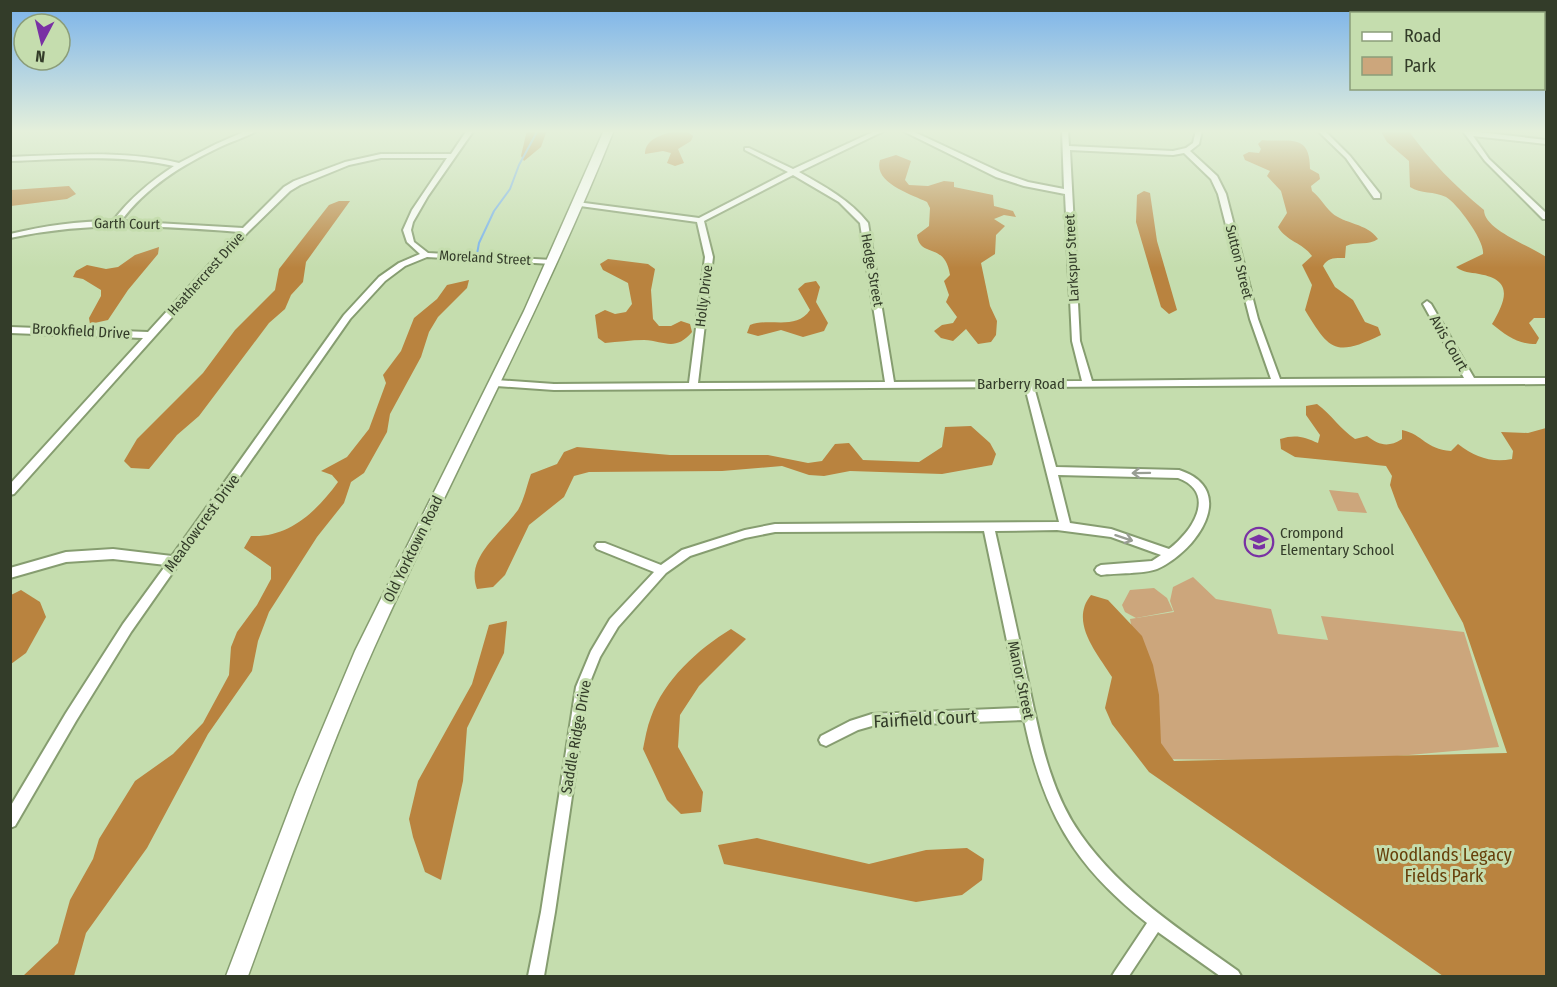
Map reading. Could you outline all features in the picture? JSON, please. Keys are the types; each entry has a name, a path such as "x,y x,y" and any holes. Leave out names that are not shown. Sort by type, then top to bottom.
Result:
{"main road":[{"name":"Old Yorktown Road","path":"237,976 333,719 386,605 495,384 591,176"}],"street":[{"path":"116,222 129,205 168,176"},
{"name":"Heathercrest Drive","path":"10,491 245,230 287,189 314,176"},
{"name":"Moreland Street","path":"440,176 408,224 410,243 426,255 552,262"},
{"path":"580,204 700,220 785,176"},
{"name":"Hedge Street","path":"797,176 831,193 852,208 864,223 890,385"},
{"path":"1002,176 1027,184 1068,192"},
{"name":"Larkspur Street","path":"1068,176 1076,342 1088,384"},
{"name":"Sutton Street","path":"1212,176 1222,194 1254,319 1277,383"},
{"path":"1362,176 1377,196"},
{"path":"1504,176 1546,217"},
{"name":"Holly Drive","path":"693,386 709,257 700,220"},
{"name":"Garth Court","path":"10,236 75,225 116,222 245,230"},
{"name":"Meadowcrest Drive","path":"10,821 15,806 127,628 363,297 404,261 426,255"},
{"name":"Avis Court","path":"1427,304 1471,382"},
{"name":"Brookfield Drive","path":"10,330 151,334"},
{"name":"Barberry Road","path":"495,384 554,387 1546,381"},
{"path":"1029,385 1066,527"},
{"path":"1052,471 1179,474 1195,479 1200,485 1205,503 1197,526 1189,539 1172,554 1154,565 1101,570"},
{"path":"989,528 1066,527 1111,534 1172,554"},
{"name":"Saddle Ridge Drive","path":"536,976 582,687 595,654 614,623 662,570 686,552 713,542 775,528 989,528"},
{"name":"Manor Street","path":"989,528 1038,756 1048,786 1074,839 1098,868 1156,922 1233,976"},
{"path":"601,546 662,570"},
{"path":"10,573 66,557 113,554 175,561"},
{"name":"Fairfield Court","path":"826,740 855,724 872,720 1028,714"},
{"path":"1120,976 1156,922"}],"green space":[{"path":"883,176 906,176 905,180 909,185 928,186 944,181 954,182 954,187 993,195 994,206 1013,211 1016,217 1004,215 994,219 1005,226 996,235 995,254 981,263 990,306 997,321 996,335 991,342 978,344 966,329 953,341 941,338 934,331 942,325 953,323 957,317 946,302 949,295 944,281 950,275 947,265 938,254 923,247 917,235 929,226 930,208 927,202 895,187"},
{"path":"1267,176 1319,176 1320,179 1311,186 1312,191 1329,210 1337,217 1368,230 1378,239 1346,246 1345,258 1335,258 1323,266 1335,287 1353,300 1365,322 1378,327 1381,335 1343,348 1328,342 1321,334 1305,310 1312,285 1302,265 1312,256 1285,236 1278,227 1287,213 1281,191"},
{"path":"1410,176 1446,176 1484,210 1486,217 1500,231 1546,257 1546,318 1534,318 1529,323 1539,338 1536,344 1523,343 1512,338 1492,324 1501,307 1504,292 1498,281 1456,267 1483,254 1480,240 1457,207 1446,197 1410,187"},
{"path":"69,186 76,194 67,199 11,206 11,190"},
{"path":"1144,191 1150,193 1157,241 1177,310 1169,314 1161,307 1136,222 1137,195"},
{"path":"339,201 350,201 306,262 303,282 291,295 285,309 269,323 199,416 177,435 149,469 131,468 124,461 137,439 203,373 235,330 275,290 279,269 329,205"},
{"path":"159,247 158,254 128,290 108,320 90,324 89,318 101,296 101,290 83,279 73,277 76,271 87,265 106,269 118,267 135,255"},
{"path":"608,259 648,264 655,269 651,290 653,319 659,326 671,326 681,321 690,324 692,332 675,344 644,340 605,343 598,338 595,315 605,310 615,314 626,312 632,304 628,283 603,270 600,264"},
{"path":"469,280 467,288 438,317 429,332 421,357 390,414 387,432 364,473 351,482 344,503 317,537 269,612 258,641 252,671 208,734 147,848 86,933 74,976 23,976 58,943 70,900 93,859 99,839 135,781 173,754 203,723 229,675 231,647 237,632 257,605 271,579 271,567 244,548 251,536 278,532 290,527 301,521 330,493 338,482 332,475 321,471 347,457 369,429 386,383 383,375 401,351 414,318 437,299 447,285"},
{"path":"816,281 820,287 816,302 828,323 824,331 803,337 781,330 758,336 747,333 750,325 790,322 804,316 810,310 798,289 805,283"},
{"name":"Woodlands Legacy Fields Park","path":"1317,404 1355,439 1367,436 1376,442 1392,444 1402,439 1402,430 1415,435 1435,448 1451,451 1458,444 1477,456 1497,460 1512,459 1513,451 1501,432 1528,433 1546,428 1546,976 1443,976 1149,772 1112,724 1105,708 1112,677 1093,648 1084,626 1085,605 1091,595 1108,600 1142,636 1153,665 1159,695 1161,743 1174,761 1507,753 1463,623 1398,507 1390,485 1392,476 1386,466 1295,457 1281,449 1280,439 1286,437 1300,437 1318,443 1320,435 1306,415 1306,406"},
{"path":"971,426 990,443 996,454 992,465 942,474 850,471 824,476 809,475 782,466 722,471 589,472 574,476 564,497 529,525 505,575 493,587 477,589 475,577 480,556 518,510 531,474 557,464 564,452 577,447 670,455 768,455 808,463 822,461 835,444 849,443 863,460 919,462 942,447 945,427"},
{"path":"1329,490 1358,493 1367,513 1338,511"},
{"path":"1193,577 1216,599 1271,609 1278,634 1328,640 1321,616 1464,632 1499,747 1341,761 1157,759 1130,619 1174,612 1170,601 1173,587"},
{"path":"1154,588 1167,598 1173,611 1136,618 1125,612 1122,605 1130,590"},
{"path":"21,590 40,602 46,617 26,653 11,664 11,595"},
{"path":"507,621 504,653 467,728 463,781 441,880 425,872 413,837 409,819 418,781 472,684 489,625"},
{"path":"731,629 746,639 699,686 680,715 678,747 703,792 701,812 681,814 667,800 643,749 647,729 657,703 673,678 706,646"},
{"path":"757,838 869,864 926,850 967,848 984,859 982,880 962,895 916,902 724,864 718,845"}],"waterway":[{"path":"477,254 479,243 494,211 510,189 515,176"}],"place":[{"name":"Crompond Elementary School","path":"1259,542"}]}
